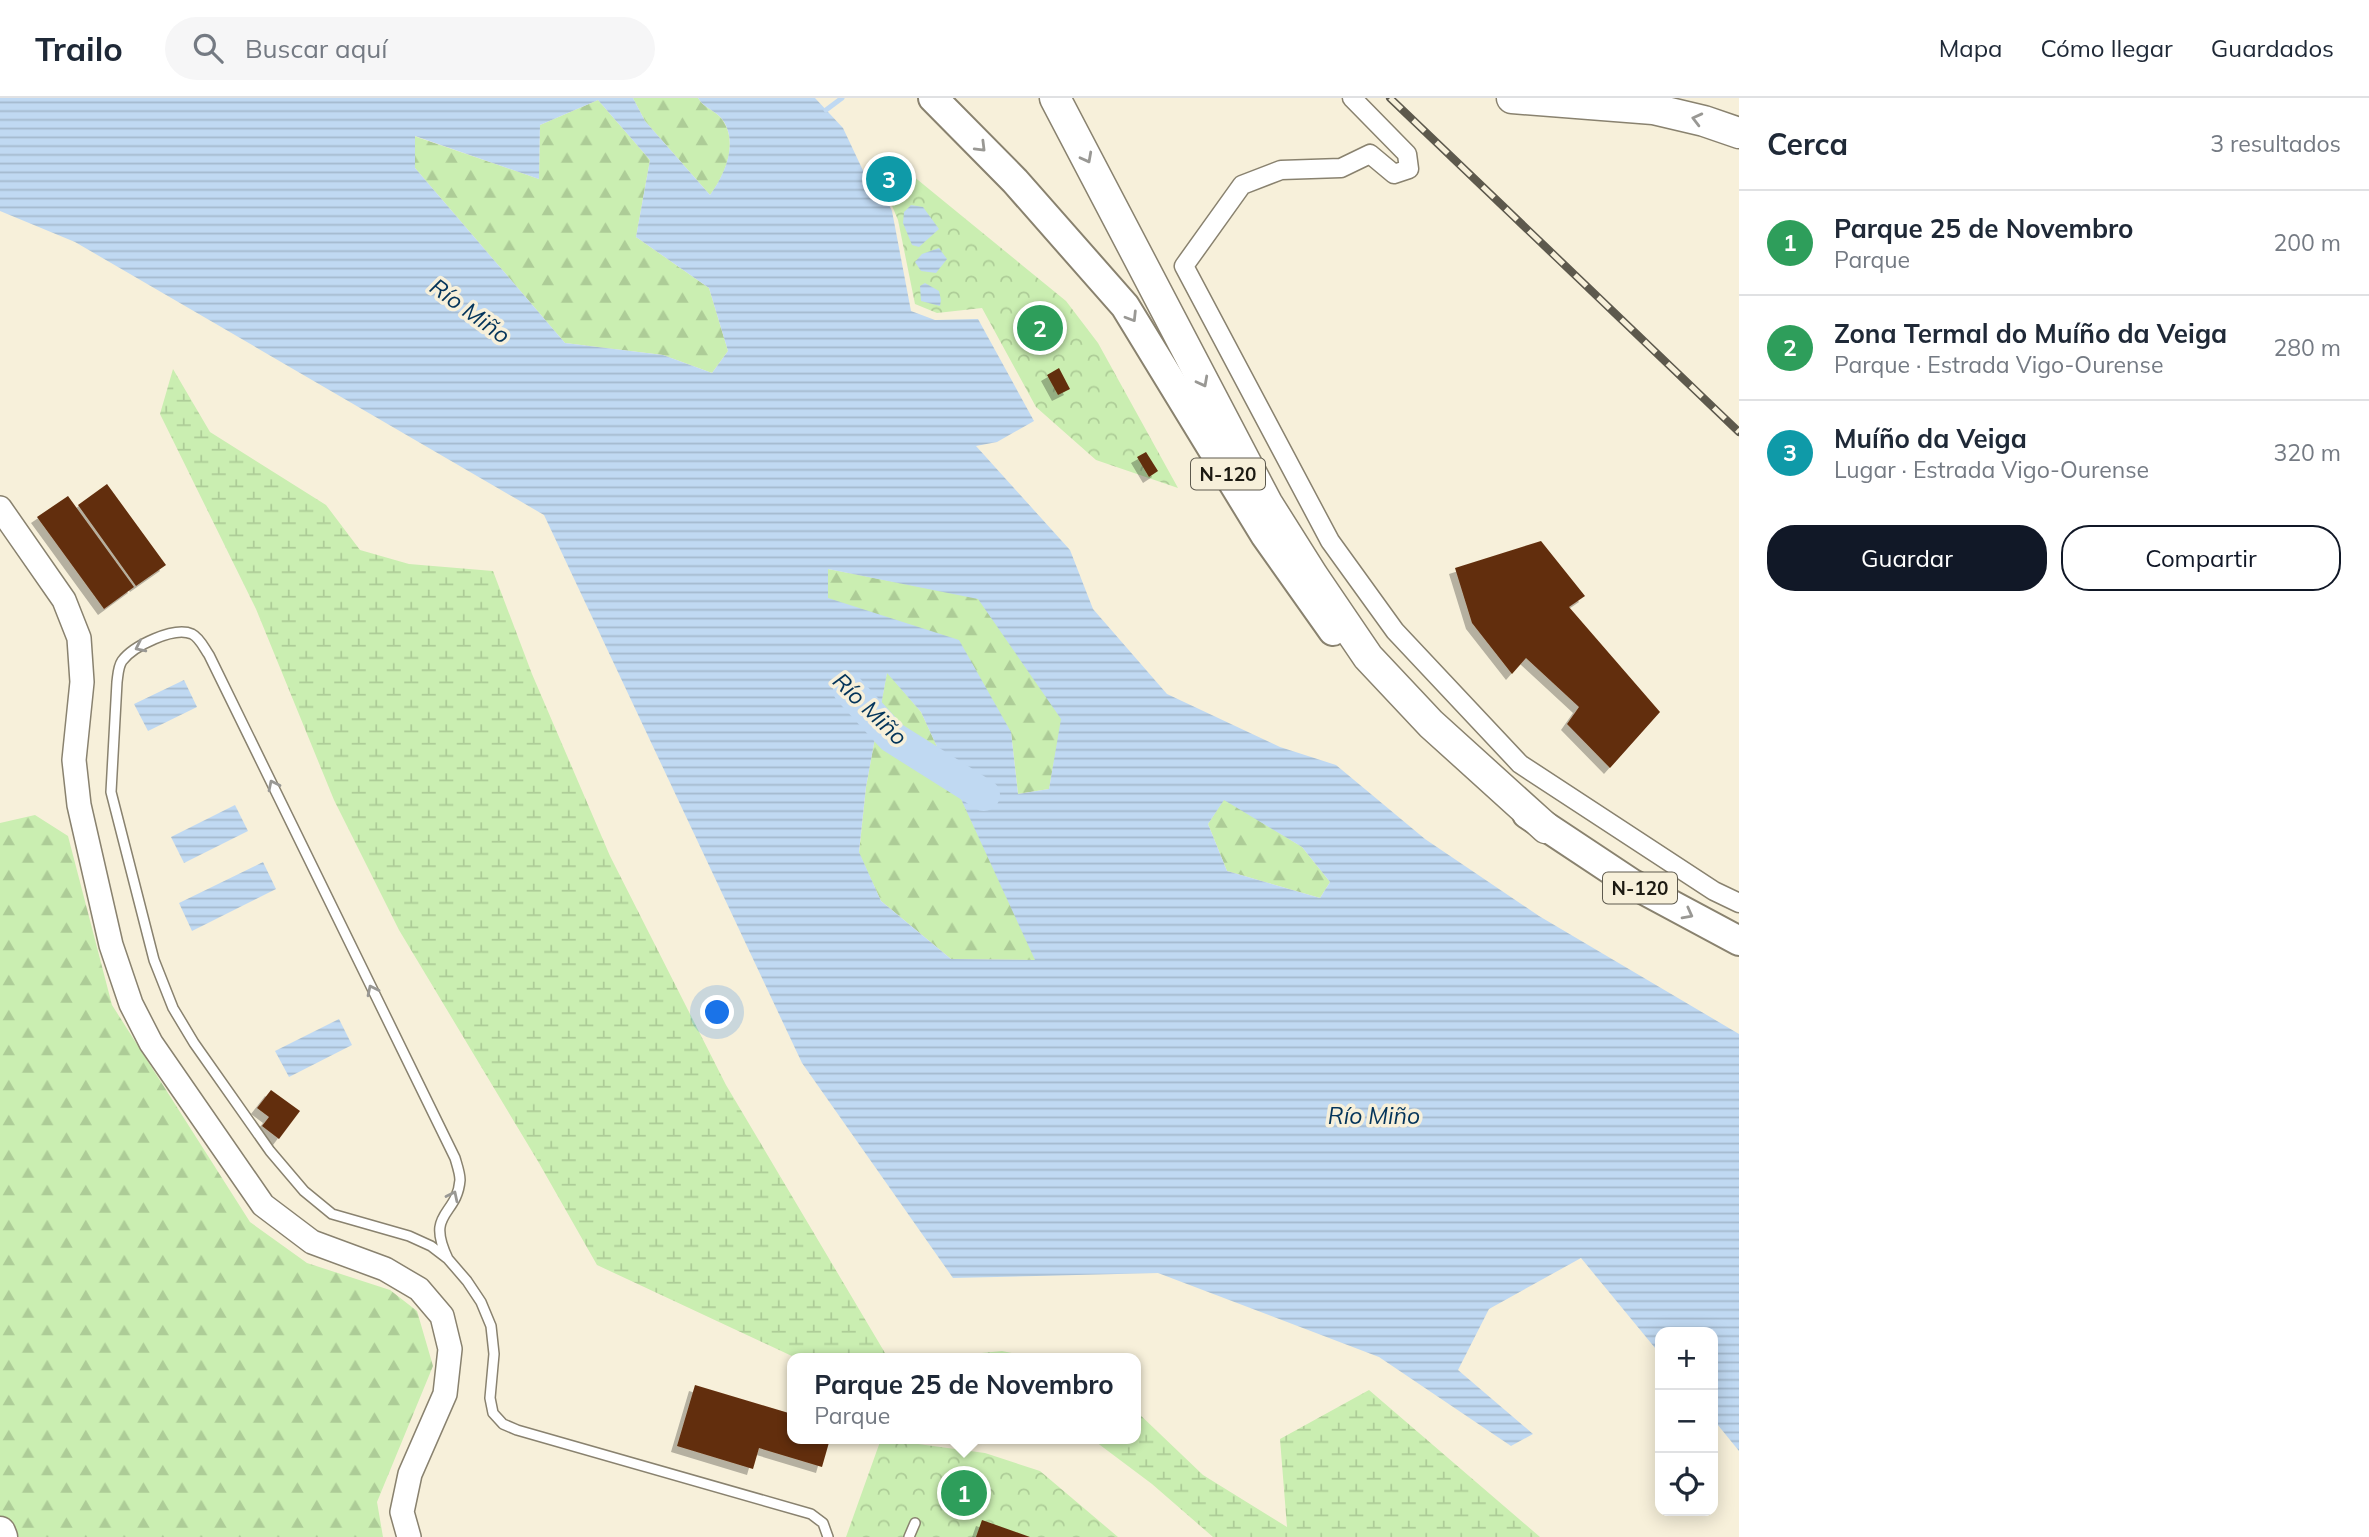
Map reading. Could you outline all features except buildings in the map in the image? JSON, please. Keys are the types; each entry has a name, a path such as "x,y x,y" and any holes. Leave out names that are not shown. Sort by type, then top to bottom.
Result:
{"highway":[{"name":"N-120","path":"933,98 1015,181 1125,306 1265,535 1345,647 1386,696 1464,769 1546,828 1630,883 1739,941"},
{"path":"1055,98 1267,503 1312,576 1368,657 1432,724 1546,828"},
{"path":"1512,98 1653,109 1704,121 1739,133"},
{"path":"0,1532 2,1537"}],"main road":[{"path":"0,508 64,600 79,638 82,682 74,760 79,805 111,945 131,1004 151,1043 263,1205 312,1242 385,1269 419,1289 442,1316 450,1349 444,1394 410,1474 402,1512 409,1537"}],"street":[{"path":"1352,98 1407,154 1409,169 1394,174 1370,153 1341,168 1281,170 1242,185 1184,266 1330,541 1395,631 1520,764 1714,891 1739,903"}],"lane":[{"path":"448,1259 409,1236 332,1214 304,1191 270,1151 173,1008 154,960 111,792 117,682 120,664 129,652 173,632 190,633 199,640 209,655 455,1158 460,1178 456,1195 443,1214 438,1228 440,1242 448,1259 481,1302 491,1326 494,1354 490,1398 493,1413 503,1423 517,1430 811,1514 823,1523 828,1537"},
{"path":"909,1537 915,1523"}],"green space":[{"path":"633,98 698,98 722,119 727,128 730,148 721,178 710,195 645,121"},
{"path":"598,100 650,160 636,237 709,288 728,351 712,373 663,355 565,343 415,168 414,136 539,179 540,125"},
{"path":"891,158 1066,301 1098,343 1178,488 1096,460 1036,407 982,308 937,313 915,304 898,220 887,194 870,172","holes":["889,167 900,177 899,187 895,191 887,189 877,180"]},
{"path":"173,369 210,432 326,505 360,550 409,564 493,571 532,674 610,856 726,1085 885,1353 787,1354 597,1265 399,930 334,800 256,609 160,414"},
{"path":"828,569 978,598 1062,719 1049,789 1018,794 1011,732 827,598"},
{"path":"887,672 921,712 1036,960 951,959 881,901 859,853 866,787"},
{"path":"1224,799 1302,847 1330,882 1320,898 1227,871 1208,824"},
{"path":"35,815 68,836 112,1005 250,1222 307,1263 390,1290 417,1311 433,1366 377,1502 383,1537 0,1537 0,823"},
{"path":"1369,1390 1540,1537 1213,1537 1152,1484 1099,1444 1141,1444 1141,1416 1203,1475 1287,1527 1280,1439"},
{"path":"879,1444 918,1444 985,1453 1040,1471 1118,1537 846,1537"}],"water":[{"name":"Río Miño","path":"0,98 633,98 645,121 710,195 725,168 730,148 729,138 722,119 698,98 815,98 843,128 867,179 884,195 892,211 911,311 935,320 978,319 1034,421 997,442 976,446 1070,550 1093,609 1167,694 1280,747 1336,765 1425,839 1539,916 1739,1034 1739,1451 1718,1425 1718,1327 1655,1327 1655,1348 1581,1258 1489,1309 1458,1370 1533,1434 1511,1446 1379,1357 1158,1273 953,1278 802,1063 544,515 75,242 0,211","holes":["598,100 650,160 636,237 709,288 728,351 712,373 663,355 565,343 415,168 415,136 539,179 540,125","828,569 978,599 1061,719 1049,789 1018,794 1011,732 959,640 828,598","887,673 921,712 1035,960 951,959 881,901 859,852 866,787","1224,800 1302,847 1330,882 1320,898 1227,871 1208,824"]},
{"path":"911,205 923,207 939,229 919,247 912,245 903,223 904,212"},
{"path":"939,248 947,259 936,273 921,271 915,262 922,254"},
{"path":"925,283 939,291 940,306 921,301 920,286"},
{"path":"184,680 197,707 148,731 134,704"},
{"path":"235,805 248,831 184,863 171,837"},
{"path":"263,862 276,889 192,931 179,903"},
{"path":"339,1019 352,1045 289,1077 275,1051"}],"waterway":[{"path":"826,110 842,98"},
{"name":"Río Miño","path":"849,690 892,737 984,795"}],"railway":[{"path":"1390,98 1739,432"}],"place":[{"name":"Muíño da Veiga","path":"889,179"},
{"name":"Zona Termal do Muíño da Veiga","path":"1040,328"},
{"name":"Parque 25 de Novembro","path":"964,1493"}]}
